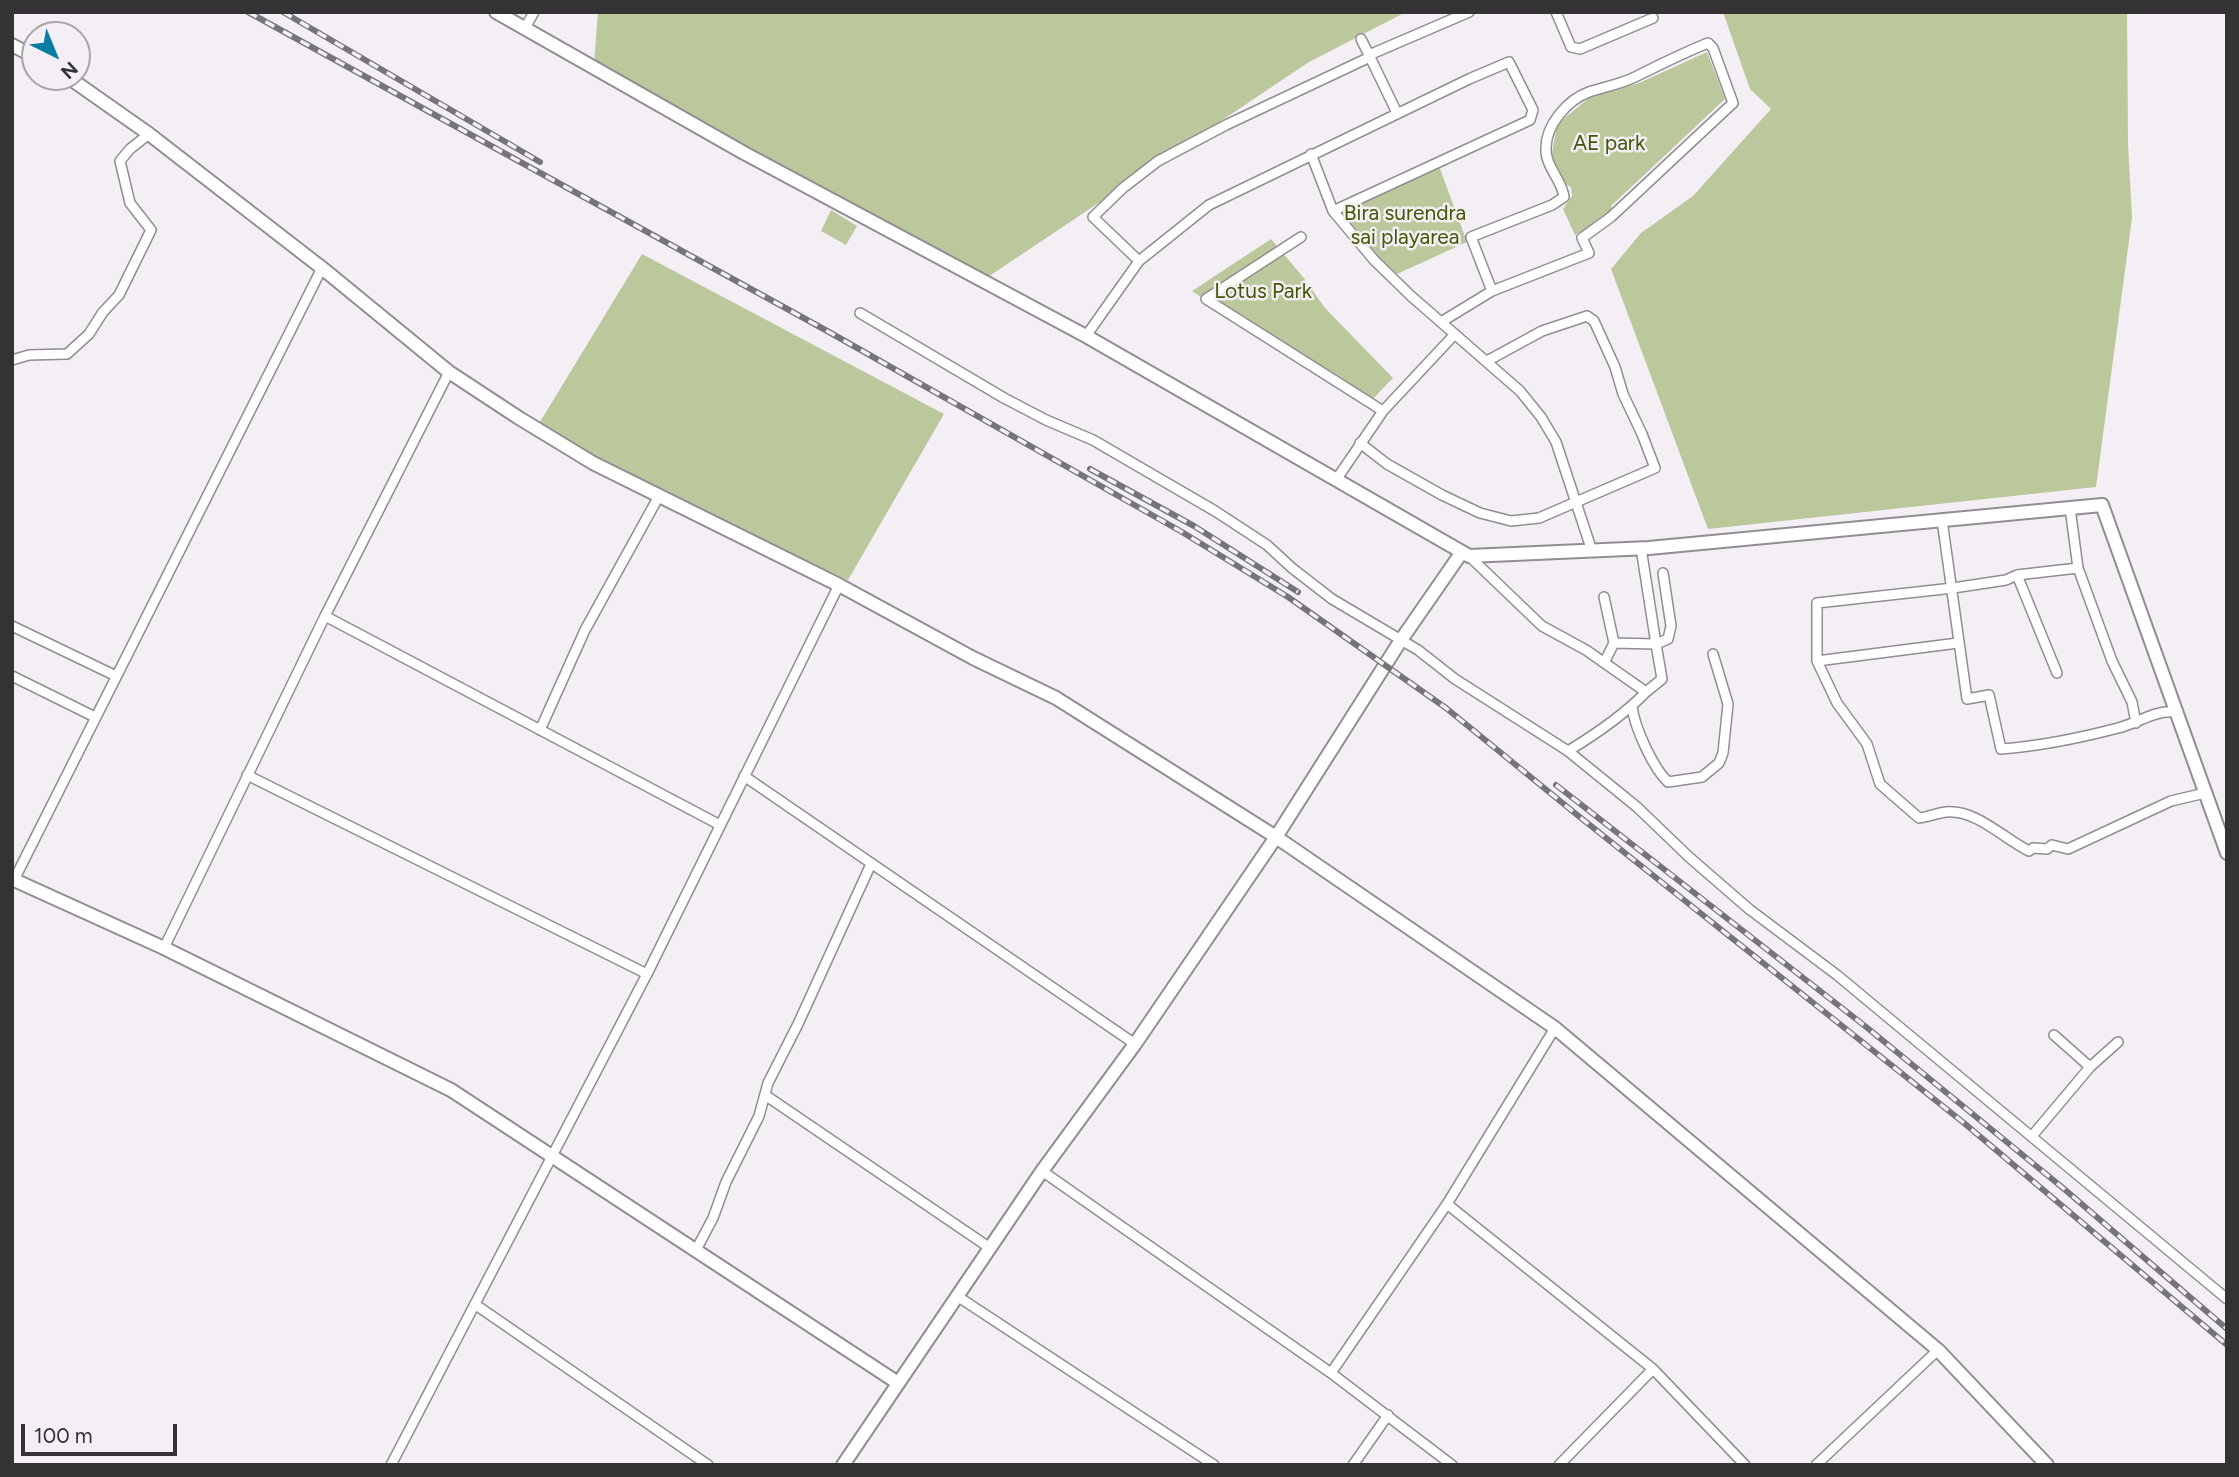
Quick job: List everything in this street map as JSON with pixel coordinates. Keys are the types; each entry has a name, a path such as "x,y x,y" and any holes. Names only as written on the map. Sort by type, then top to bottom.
{"street":[{"path":"496,12 744,153 1086,336 1465,554 1542,626 1646,692"},
{"path":"525,28 534,12"},
{"path":"1139,261 1093,217 1157,161 1369,56 1469,12"},
{"path":"1556,12 1571,47 1580,49 1653,18"},
{"path":"1361,39 1397,113"},
{"path":"1441,321 1492,291 1589,253 1582,238 1611,217 1679,150 1733,103 1713,48 1708,43 1632,78 1586,93 1553,121 1545,146 1546,161 1563,186 1564,197 1552,205 1471,237 1492,291"},
{"path":"1086,336 1139,261 1209,205 1397,113 1509,62 1533,110 1530,120 1333,211"},
{"path":"88,91 149,134 322,268 449,372 593,463 839,585 1056,698 1276,837 1555,1028 1938,1350 2047,1465"},
{"path":"12,360 29,355 67,354 89,334 103,312 120,295 151,230 130,203 120,161 149,134"},
{"path":"1311,154 1333,211 1374,260 1520,391 1541,417 1556,442 1592,551"},
{"path":"1301,237 1206,299 1382,411"},
{"path":"322,268 13,879 164,948 451,1090 898,1383"},
{"path":"860,313 1004,398 1093,440 1215,511 1267,545 1332,599 1401,640 1568,751 1637,807 1749,909 1837,975 2227,1299"},
{"path":"1360,443 1387,464 1480,513 1511,521 1539,518 1655,468 1623,394 1615,367 1594,321 1587,316 1542,331 1487,361"},
{"path":"1336,480 1382,411 1455,334"},
{"path":"164,948 325,615 449,372"},
{"path":"540,730 585,630 659,496"},
{"path":"1465,554 1641,548 2102,505 2174,712 2227,853"},
{"path":"2070,508 2078,568 2112,661 2132,702 2136,723"},
{"path":"1942,520 1967,699 1989,695 2001,749 2072,739 2136,723 2162,711 2174,712"},
{"path":"1568,751 1602,730 1662,679 1641,548"},
{"path":"843,1465 1042,1171 1135,1044 1276,837 1401,640 1465,554"},
{"path":"2078,568 2017,575 2006,580 1953,588 1817,603 1817,661 1837,702 1867,744 1880,784 1919,818 1945,812 1960,813 1990,827 2029,851 2033,848 2047,849 2052,845 2068,849 2171,801 2205,793"},
{"path":"1614,643 1656,644 1668,639 1671,626 1663,573"},
{"path":"2017,575 2057,673"},
{"path":"391,1465 647,974 839,585"},
{"path":"1604,597 1614,643 1604,663"},
{"path":"325,615 720,825"},
{"path":"12,626 116,676"},
{"path":"1817,661 1958,643"},
{"path":"1632,707 1634,720 1664,778 1668,782 1702,777 1719,763 1728,719 1728,704 1713,654"},
{"path":"12,676 95,717"},
{"path":"247,775 647,974"},
{"path":"744,776 1135,1044"},
{"path":"696,1250 759,1116 768,1083 799,1024 872,864"},
{"path":"1331,1373 1447,1204 1555,1028"},
{"path":"2054,1035 2090,1067"},
{"path":"2032,1136 2090,1067 2118,1042"},
{"path":"765,1095 990,1248"},
{"path":"1042,1171 1331,1373 1452,1465"},
{"path":"1447,1204 1653,1369 1745,1465"},
{"path":"957,1296 1214,1465"},
{"path":"476,1305 708,1465"},
{"path":"1816,1465 1938,1350"},
{"path":"1559,1465 1653,1369"},
{"path":"1353,1465 1388,1415"}],"green space":[{"path":"598,12 1406,12 1309,62 985,279 891,230 796,173 594,64"},
{"path":"1723,12 2127,12 2128,144 2132,218 2096,487 1708,529 1611,269 1641,233 1693,196 1771,109 1750,89"},
{"name":"AE park","path":"1707,52 1725,99 1611,206 1616,212 1575,235 1563,209 1572,196 1571,187 1560,181 1552,154 1557,124 1589,98 1639,83"},
{"name":"Bira surendra sai playarea","path":"1439,166 1467,242 1397,274 1377,256 1340,212"},
{"path":"831,210 857,226 846,245 821,231"},
{"name":"Lotus Park","path":"1271,239 1325,308 1393,378 1366,406 1192,291"},
{"path":"642,254 944,414 848,580 602,465 537,427"}],"railway":[{"path":"248,12 829,332 1182,532 1288,597 1446,708 1964,1123 2227,1345"},
{"path":"283,12 540,162"},
{"path":"1090,469 1194,526 1298,592"},
{"path":"1556,785 1865,1026 2063,1188 2227,1329"}]}
